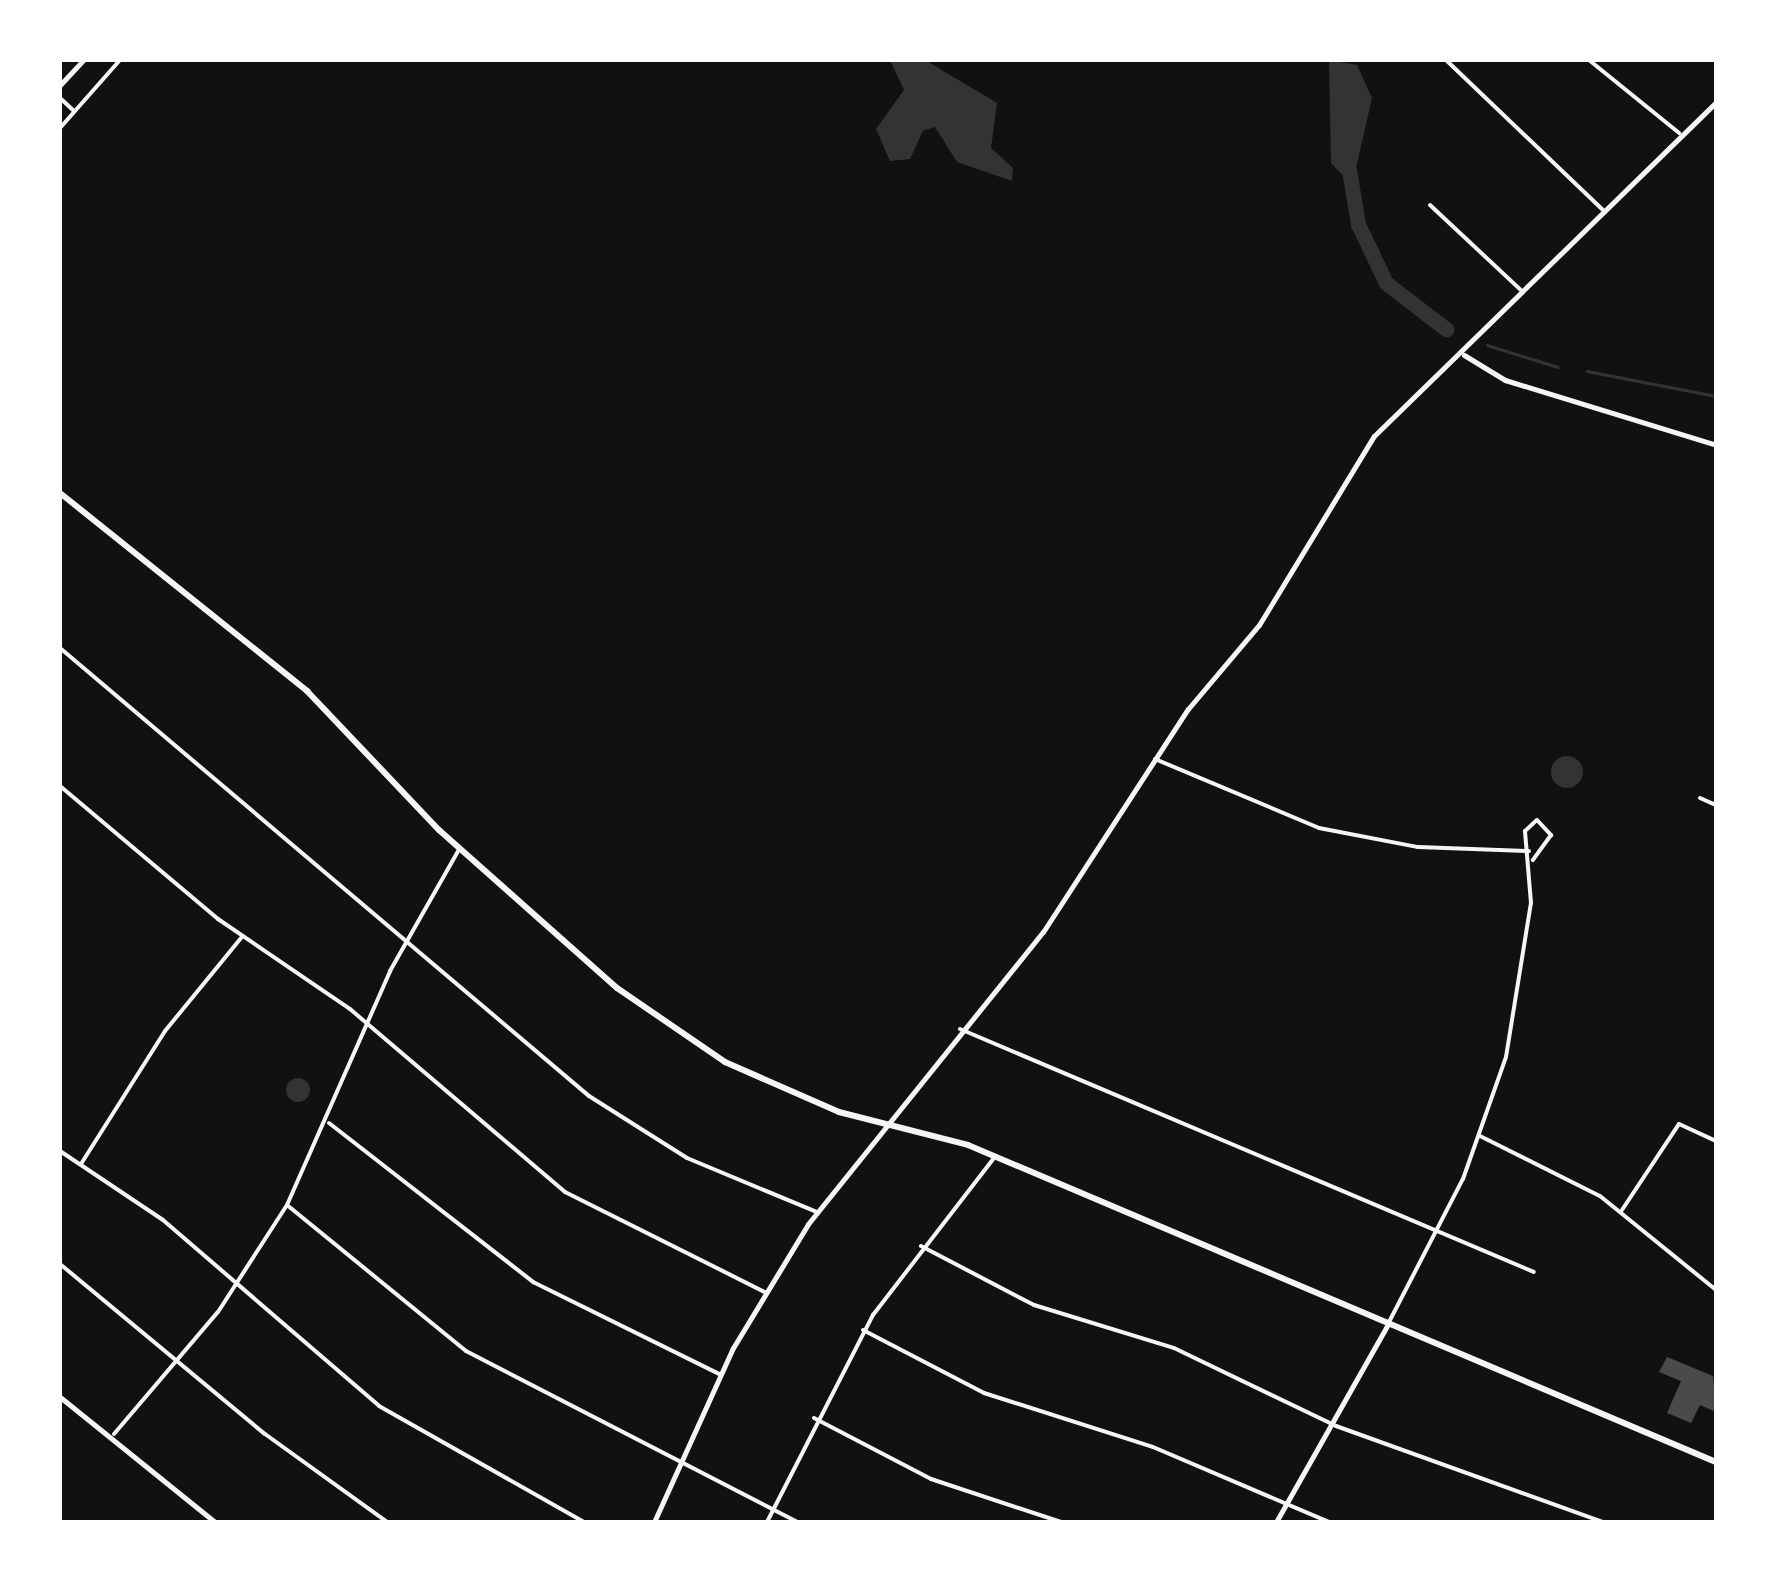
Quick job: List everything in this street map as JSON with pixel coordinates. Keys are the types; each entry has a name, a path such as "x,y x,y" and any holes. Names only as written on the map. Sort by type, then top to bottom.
{"main road":[{"path":"60,493 308,691 460,848 685,1039 800,1098 994,1157 1716,1462"}],"street":[{"path":"60,84 83,60"},
{"path":"60,128 120,60"},
{"path":"1446,60 1605,212"},
{"path":"1589,60 1679,133"},
{"path":"62,99 73,110"},
{"path":"654,1522 719,1374 764,1292 817,1212 960,1030 1043,932 1155,759 1260,625 1374,436 1464,355 1679,133 1716,102"},
{"path":"1430,204 1522,291"},
{"path":"1464,355 1505,380 1716,444"},
{"path":"60,648 408,936 620,1118 725,1176 817,1212"},
{"path":"1155,759 1319,828 1418,848 1530,851"},
{"path":"60,786 242,937 369,1024 565,1192 764,1292"},
{"path":"1700,798 1716,805"},
{"path":"1276,1522 1438,1232 1480,1136 1516,1018 1533,860 1526,826 1547,823 1550,840 1533,860"},
{"path":"114,1434 180,1360 236,1285 287,1204 329,1123 408,936 460,848"},
{"path":"82,1164 165,1031 242,937"},
{"path":"960,1030 1534,1272"},
{"path":"329,1123 533,1282 719,1374"},
{"path":"1621,1211 1681,1124 1716,1141"},
{"path":"1480,1136 1621,1211 1716,1290"},
{"path":"60,1151 236,1285 392,1414 584,1522"},
{"path":"767,1522 814,1418 863,1330 922,1246 994,1157"},
{"path":"287,1204 466,1351 798,1522"},
{"path":"922,1246 996,1290 1221,1366 1329,1422 1603,1522"},
{"path":"60,1264 387,1522"},
{"path":"863,1330 984,1393 1153,1446 1283,1508 1328,1522"},
{"path":"60,1397 114,1434 215,1522"},
{"path":"814,1418 931,1479 1061,1522"}],"shaded area":[{"path":"890,60 925,60 997,103 991,148 1013,168 1012,181 957,162 935,127 923,131 910,159 890,161 876,129 904,90"},
{"path":"1329,60 1357,65 1372,98 1357,164 1345,178 1331,163"},
{"path":"1567,756 1578,761 1583,772 1578,783 1567,788 1556,783 1551,772 1556,761"},
{"path":"298,1078 307,1081 307,1099 298,1102 289,1099 286,1090 289,1081"}],"building":[{"path":"1667,1357 1713,1376 1716,1412 1700,1405 1691,1423 1667,1413 1681,1381 1659,1372"}],"waterway":[{"path":"1347,157 1358,224 1386,283 1446,329"},
{"path":"1487,345 1558,367"},
{"path":"1587,371 1716,396"}]}
